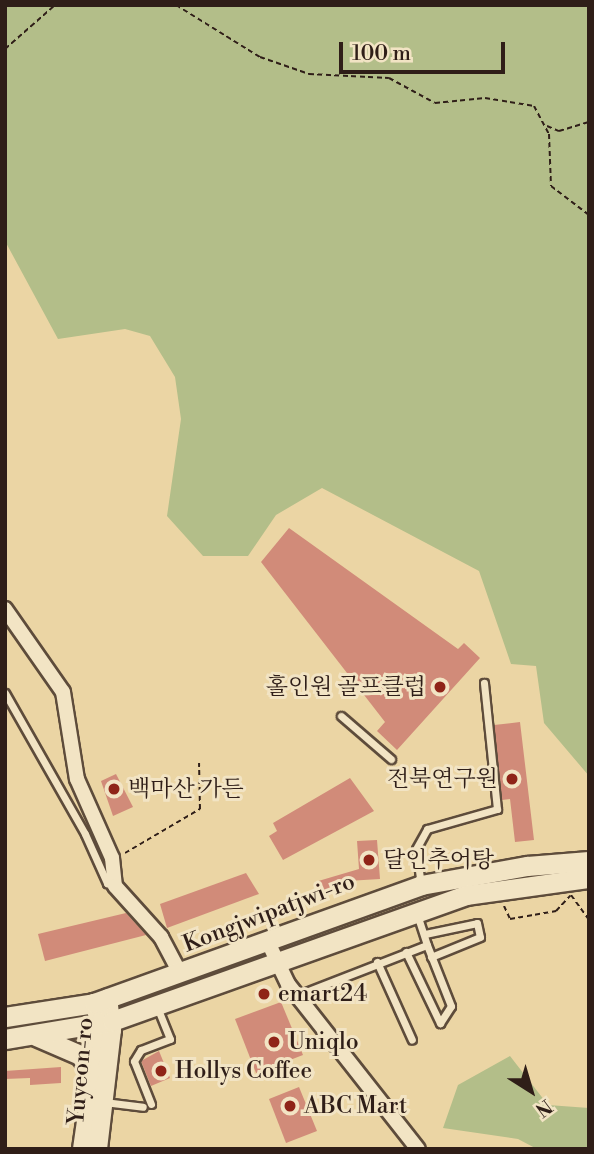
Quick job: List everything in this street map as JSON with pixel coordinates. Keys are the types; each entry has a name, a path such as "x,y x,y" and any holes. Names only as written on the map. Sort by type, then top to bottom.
{"main road":[{"name":"Kongjwipatjwi-ro","path":"105,1011 180,973 421,885 589,861"},
{"name":"Kongjwipatjwi-ro","path":"105,1011 158,1006 274,960 416,910 496,889 577,885"},
{"path":"5,1039 35,1036 191,979 202,965"},
{"path":"5,1017 105,1011"},
{"path":"35,1036 80,1055 91,1070"}],"street":[{"path":"5,609 63,692 77,779 113,860 115,886 161,937 180,973"},
{"path":"267,940 274,960 298,995 418,1149"},
{"name":"Yuyeon-ro","path":"82,1149 91,1070 105,1011"},
{"name":"Yuyeon-ro","path":"98,1149 104,1102 105,1011"}],"lane":[{"path":"421,885 416,849 427,829 497,809 484,683"},
{"path":"5,693 85,834 107,883 115,886"},
{"path":"341,716 391,760"},
{"path":"406,952 440,1023 452,1006 431,957 416,910"},
{"path":"425,934 477,923 480,937 431,957"},
{"path":"298,995 377,962 427,946"},
{"path":"377,962 412,1040"},
{"path":"104,1102 147,1106 134,1061 141,1050 170,1039 158,1006"}],"path":[{"path":"5,49 55,5"},
{"path":"176,5 260,57 309,74 389,78 435,103 521,101 534,106 546,126 551,186 589,215"},
{"path":"546,126 559,131 589,122"},
{"path":"113,860 200,809 199,763"},
{"path":"496,889 510,919 556,911 577,885"},
{"path":"577,885 589,920"}],"green space":[{"path":"5,5 589,5 589,776 544,723 536,666 511,664 479,571 322,488 276,515 248,556 203,556 167,516 181,419 175,377 150,336 125,329 58,339 5,241"},
{"path":"510,1056 548,1105 589,1108 589,1149 537,1149 518,1139 443,1128 458,1085"}],"building":[{"path":"289,528 458,649 464,643 480,658 397,750 377,731 385,722 261,562"},
{"name":"전북연구원","path":"520,722 534,840 515,842 510,799 502,800 494,725"},
{"name":"백마산 가든","path":"116,774 133,807 113,816 101,781"},
{"path":"350,778 374,811 283,860 269,836 277,831 273,823"},
{"path":"377,840 380,879 347,881 349,889 319,898 315,882 359,869 357,841"},
{"path":"246,873 259,894 167,928 160,904"},
{"path":"126,913 146,935 45,961 38,934"},
{"path":"281,1002 303,1055 256,1073 235,1019"},
{"path":"159,1051 170,1078 151,1086 141,1061"},
{"path":"61,1067 61,1083 30,1085 30,1078 5,1079 5,1071"},
{"path":"299,1087 317,1131 286,1143 269,1099"}],"place":[{"name":"홀인원 골프클럽","path":"440,687"},
{"name":"전북연구원","path":"512,779"},
{"name":"백마산 가든","path":"114,789"},
{"name":"달인추어탕","path":"369,860"},
{"name":"emart24","path":"264,994"},
{"name":"Uniqlo","path":"274,1042"},
{"name":"Hollys Coffee","path":"161,1071"},
{"name":"ABC Mart","path":"290,1106"}]}
